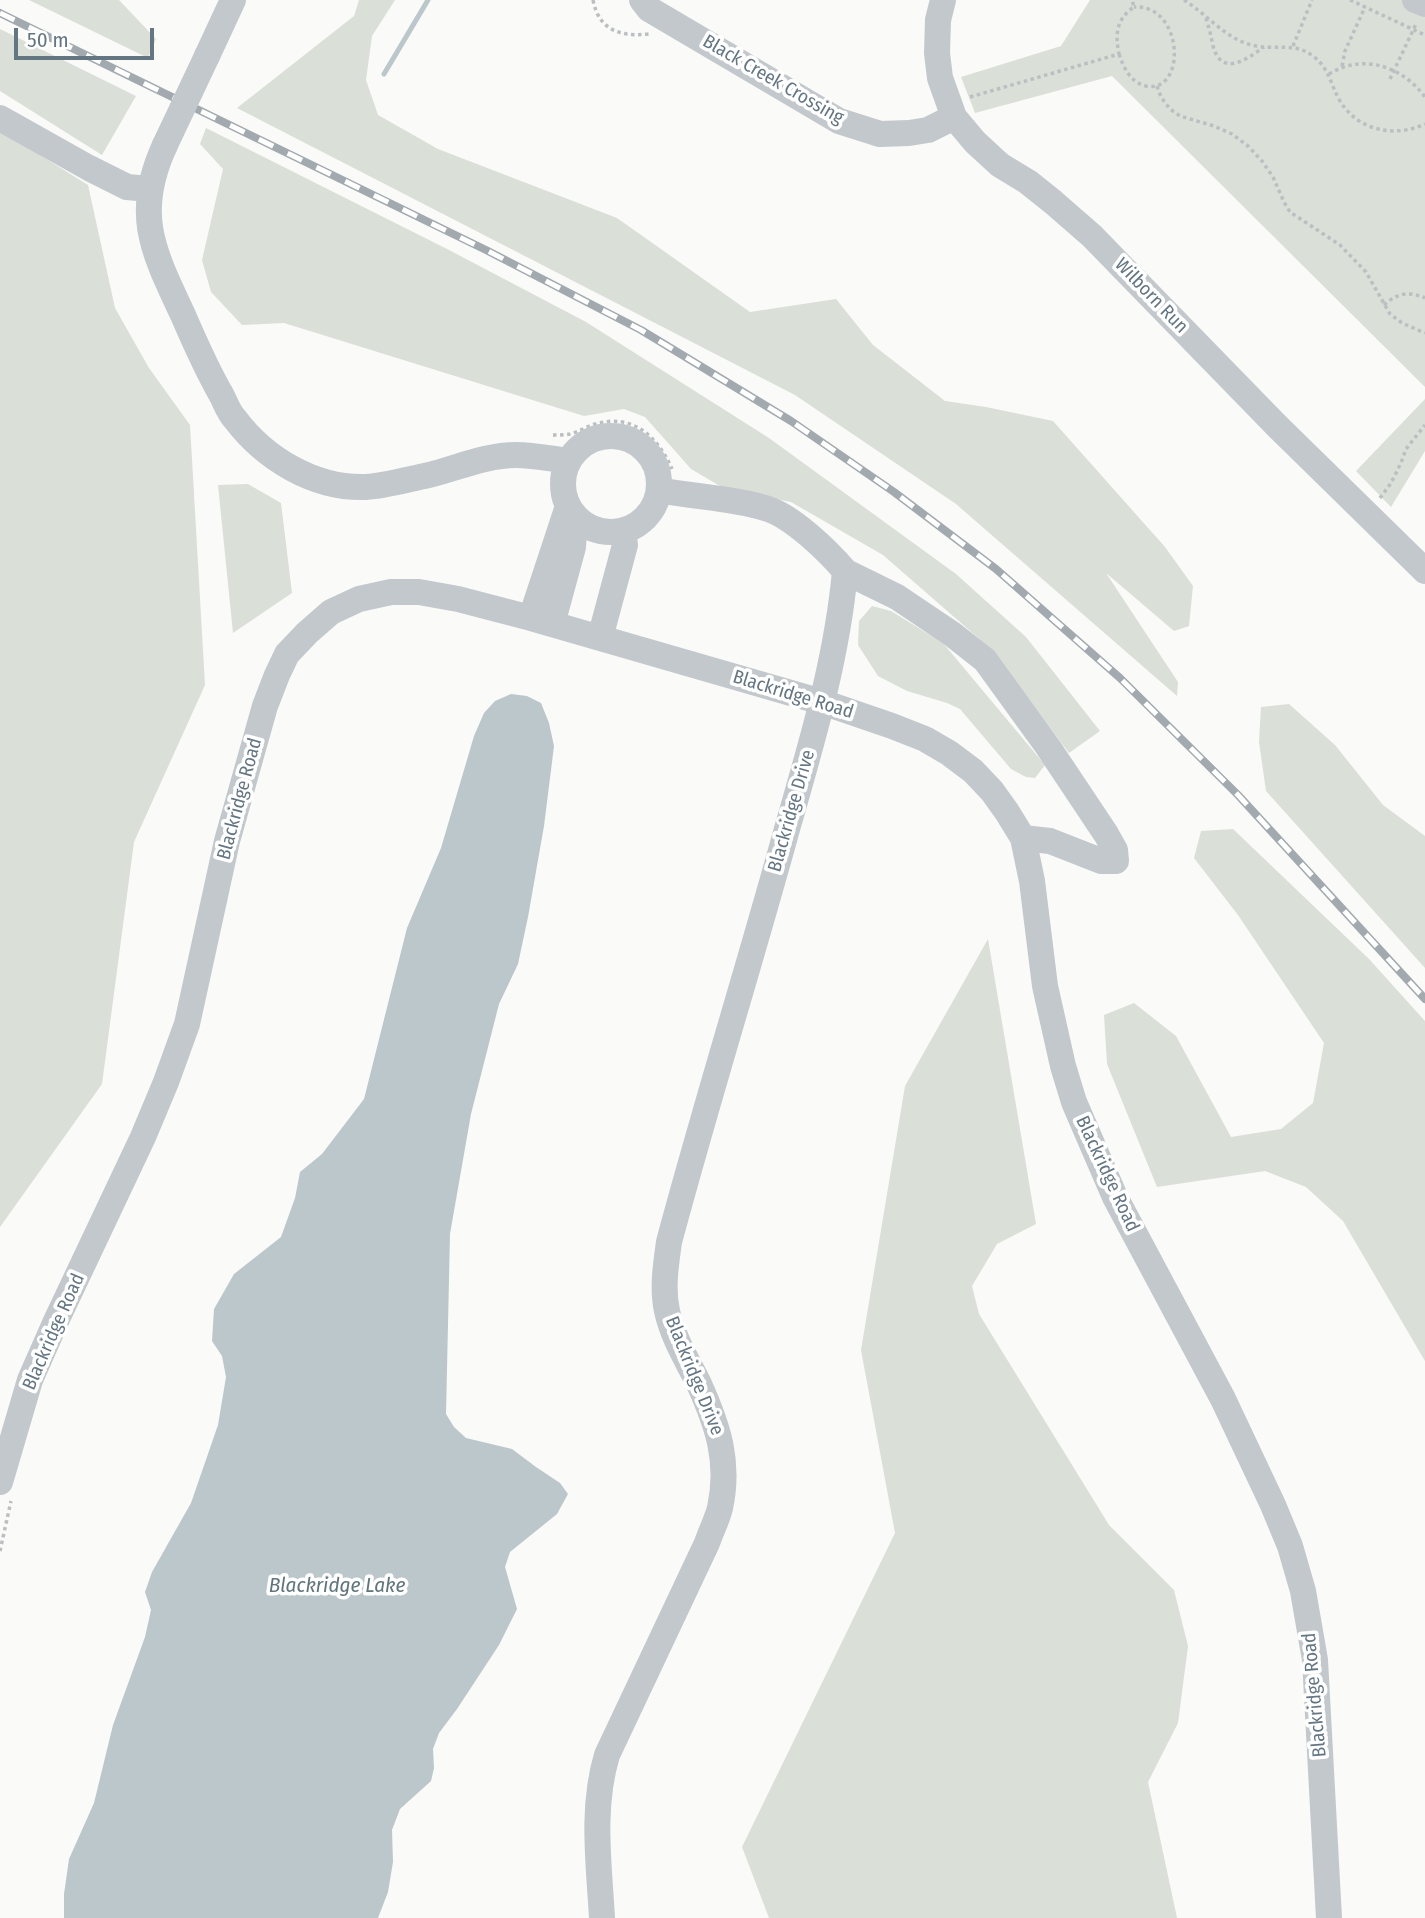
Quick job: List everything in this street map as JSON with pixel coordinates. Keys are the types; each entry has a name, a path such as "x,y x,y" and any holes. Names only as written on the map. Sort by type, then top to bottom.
{"street":[{"path":"233,0 154,167 147,216 153,246 167,282 210,376 233,418 256,444 283,463 306,476 337,485 368,487 428,475 492,457 516,455 569,461"},
{"name":"Black Creek Crossing","path":"642,0 649,9 839,121 880,134 928,130 959,108"},
{"name":"Wilborn Run","path":"943,0 938,20 937,53 940,78 959,108 975,142 1000,165 1028,182 1092,236 1277,426 1425,570"},
{"path":"1415,0 1425,4"},
{"path":"0,118 127,187 149,189"},
{"path":"666,491 640,522 623,531 610,532 585,525 572,512 564,495 563,484 569,461 585,444 596,439 620,437 641,447 649,456 666,491 768,508 795,524 833,557 844,571 897,597 952,634 985,660 1048,747 1106,834 1115,850 1116,861 1101,861 1050,841 1023,838"},
{"path":"541,621 573,547 572,512"},
{"path":"600,638 625,545 623,531"},
{"name":"Blackridge Drive","path":"602,1918 597,1819 601,1774 607,1755 707,1543 719,1510 724,1481 725,1462 719,1434 676,1340 666,1309 664,1280 669,1242 822,702 842,606 844,571"},
{"name":"Blackridge Road","path":"0,1482 30,1380 143,1137 187,1024 227,841 265,706 288,654 307,633 331,612 359,599 391,592 419,592 458,598 822,702 892,726 949,752 973,771 992,792 1023,838 1032,881 1045,986 1074,1102 1115,1197 1223,1399 1268,1493 1290,1546 1303,1591 1315,1660 1329,1918"}],"path":[{"path":"1132,0 1134,7"},
{"path":"1184,0 1233,37 1256,46 1292,47 1312,55 1329,74 1341,103 1362,123 1375,129 1397,132 1425,124"},
{"path":"1292,47 1312,0"},
{"path":"1350,0 1425,35"},
{"path":"1390,79 1425,4"},
{"path":"1134,7 1149,8 1168,26 1175,57 1173,67 1164,81 1157,86 1136,82 1124,68 1119,54 1116,32 1121,18 1134,7"},
{"path":"1342,66 1345,51 1365,7"},
{"path":"1205,16 1213,48 1225,63 1242,62 1265,47"},
{"path":"959,108 1119,54"},
{"path":"1329,74 1342,66 1375,64 1408,77 1425,97"},
{"path":"1157,86 1170,109 1180,116 1214,126 1232,134 1248,146 1262,160 1273,177 1290,212 1324,233 1347,252 1366,272 1390,314 1402,323 1425,333"},
{"path":"1384,305 1400,295 1418,295 1425,298"},
{"path":"546,435 570,434 608,421 623,422 639,428 660,445 667,457 673,472 666,491"},
{"path":"1379,499 1391,483 1406,449 1425,425"}],"shaded area":[{"path":"29,0 119,0 156,39 148,58"},
{"path":"359,0 395,0 372,36 366,80 378,115 438,149 617,218 750,312 836,299 873,345 945,401 1053,421 1165,547 1193,586 1189,626 1174,631 1106,573 1178,682 1177,696 956,504 795,395 237,108 354,16"},
{"path":"1090,0 1425,0 1425,387 1112,76 975,113 961,77 1061,46"},
{"path":"0,29 136,96 102,155 0,91"},
{"path":"206,128 586,322 769,438 956,574 1026,637 1100,731 1069,753 992,650 883,555 791,502 725,489 691,469 645,417 624,409 584,416 284,323 242,325 211,292 202,260 223,169 200,144"},
{"path":"0,130 88,185 115,308 149,368 190,425 205,685 134,842 102,1084 0,1227"},
{"path":"1425,399 1425,451 1391,507 1356,471"},
{"path":"248,484 281,503 292,593 233,633 218,485"},
{"path":"872,606 891,611 943,643 1045,765 1035,778 1026,777 1011,769 960,709 907,691 878,676 858,645 859,621"},
{"path":"1289,704 1335,745 1383,805 1425,836 1425,968 1266,791 1259,742 1261,707"},
{"path":"1233,829 1369,959 1425,1021 1425,1361 1343,1221 1306,1187 1265,1171 1157,1187 1107,1064 1104,1015 1134,1003 1176,1036 1231,1137 1281,1129 1313,1103 1324,1043 1238,915 1194,858 1201,831"},
{"path":"988,939 1036,1224 997,1244 972,1286 979,1314 1109,1525 1174,1590 1188,1646 1178,1723 1148,1782 1177,1918 769,1918 742,1847 895,1533 861,1350 905,1086"}],"water":[{"name":"Blackridge Lake","path":"511,694 527,696 541,703 554,746 544,826 518,964 499,1004 471,1114 450,1234 446,1414 454,1427 466,1438 512,1449 560,1483 568,1494 557,1514 510,1552 505,1567 517,1609 499,1645 439,1733 433,1749 434,1768 431,1781 400,1809 392,1830 393,1862 388,1892 378,1918 64,1918 69,1859 94,1803 113,1725 145,1637 151,1610 145,1592 152,1572 191,1503 218,1425 226,1377 222,1356 212,1341 214,1309 234,1274 281,1237 295,1198 300,1172 322,1154 364,1099 407,928 441,848 474,736 484,713 495,701"}],"waterway":[{"path":"384,74 428,0"}],"railway":[{"path":"0,13 486,250 641,330 791,421 894,492 996,569 1120,678 1238,795 1425,999"}]}
